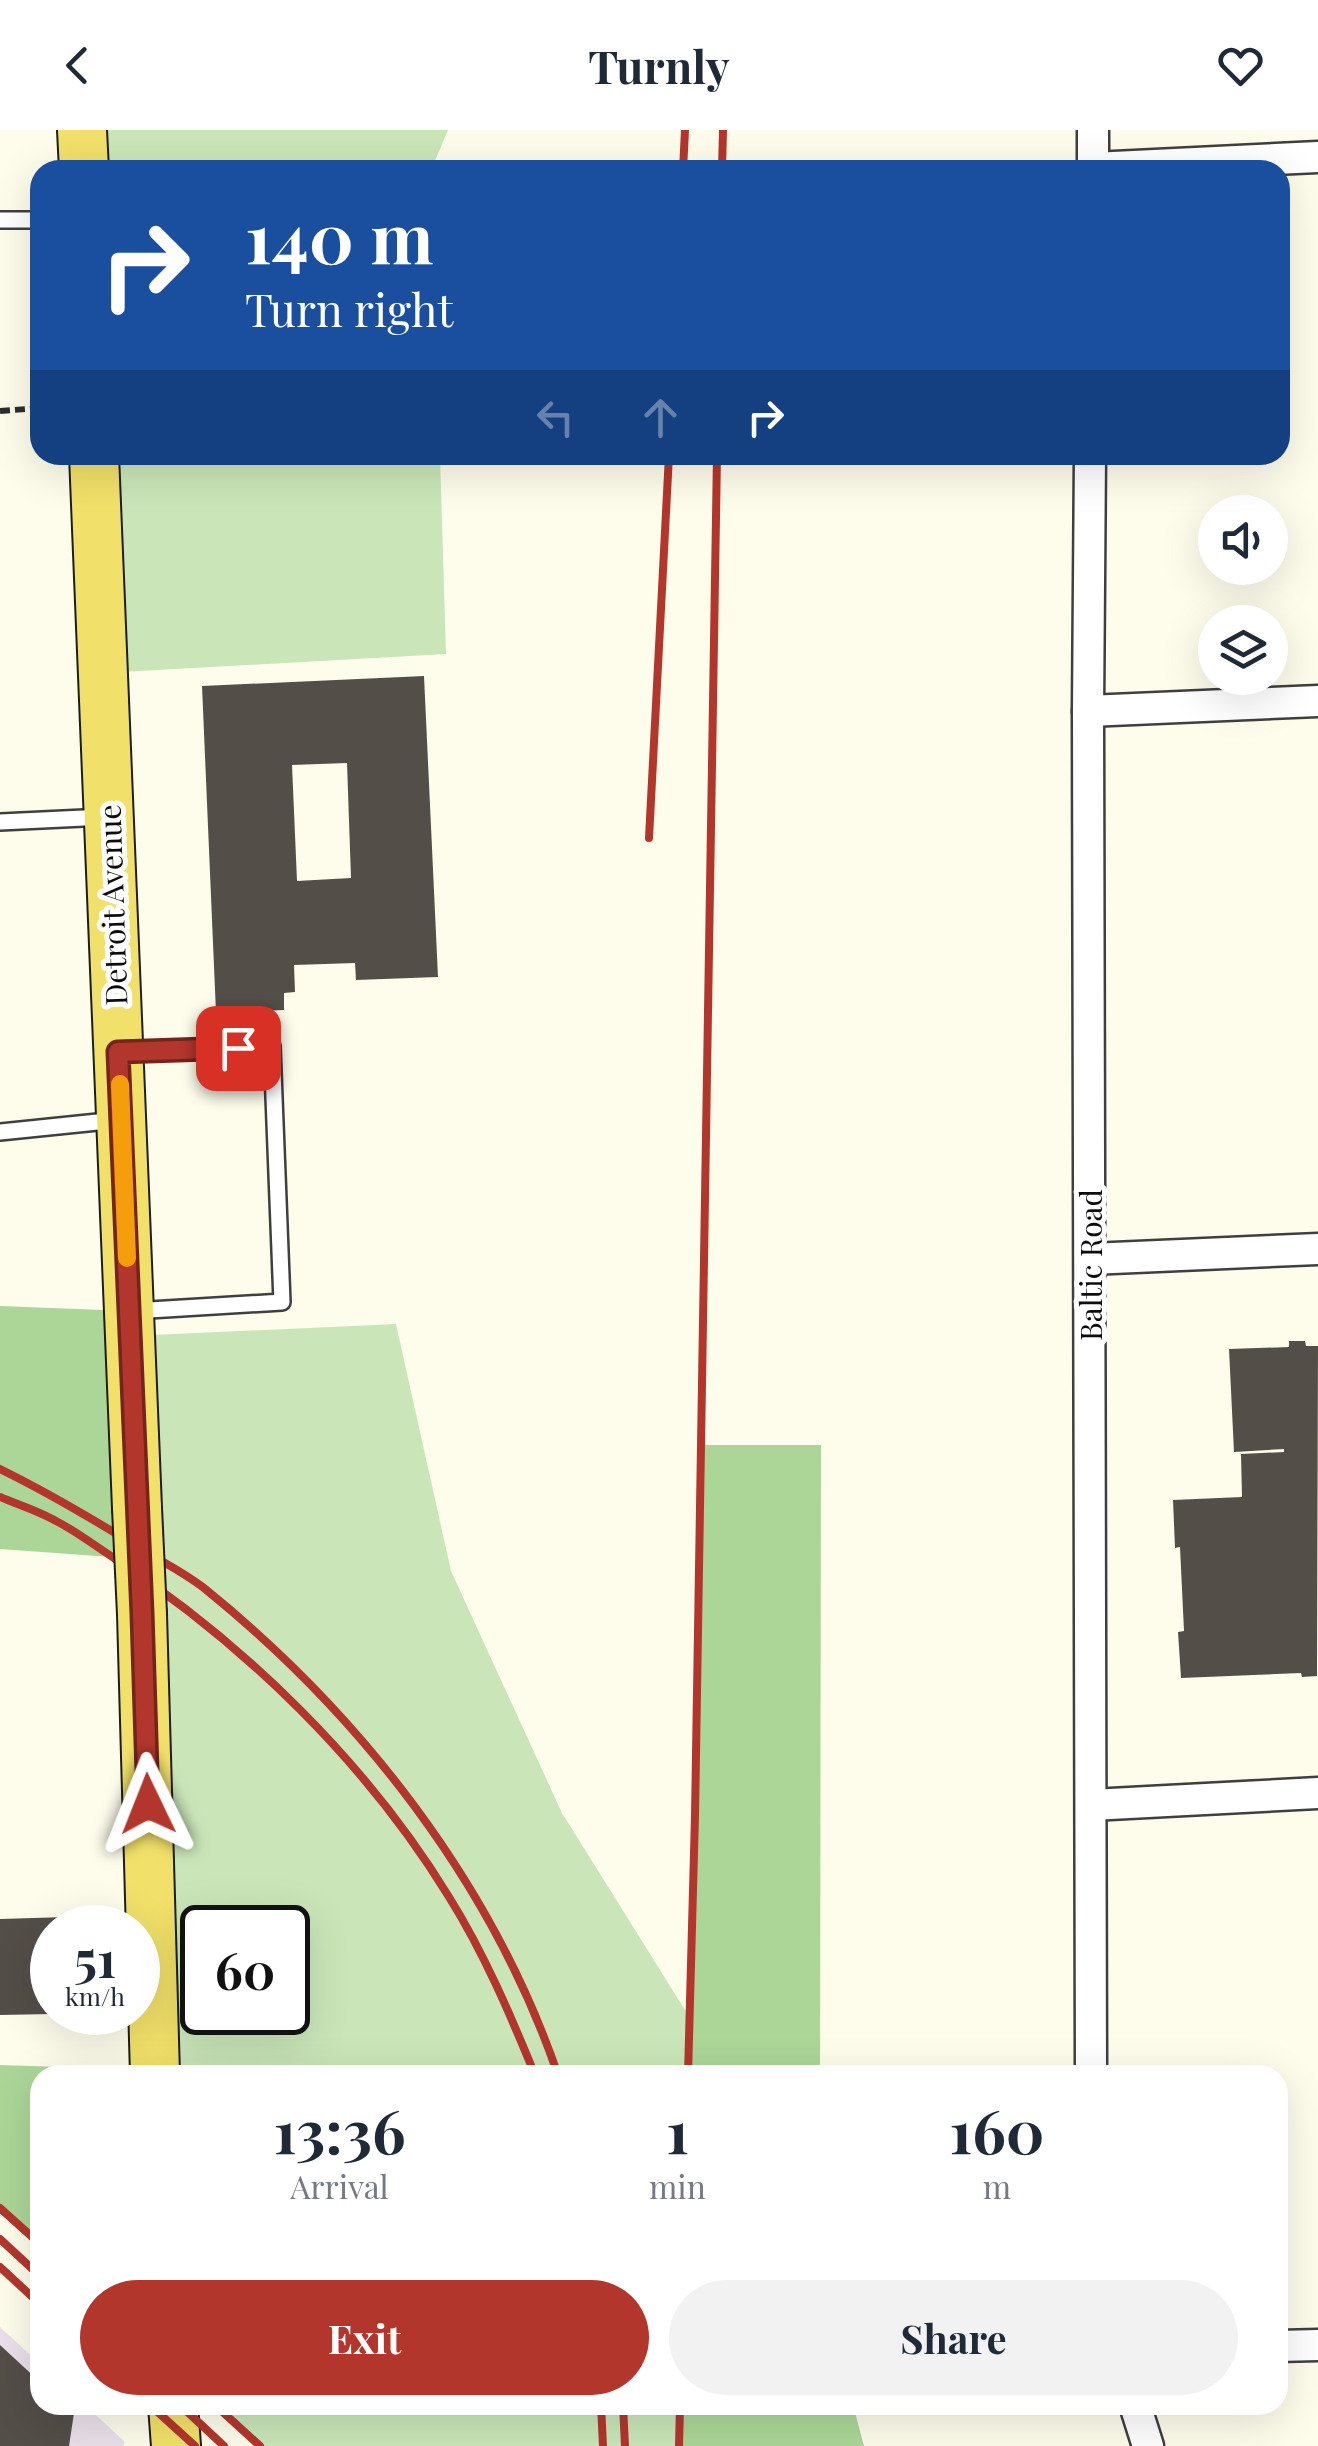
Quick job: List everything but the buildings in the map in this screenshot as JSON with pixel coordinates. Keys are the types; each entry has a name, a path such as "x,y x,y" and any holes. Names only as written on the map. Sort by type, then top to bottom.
{"main road":[{"path":"82,130 84,160"},
{"name":"Detroit Avenue","path":"94,465 142,1614 155,2065"},
{"path":"174,2415 176,2446"}],"street":[{"path":"1093,130 1093,160"},
{"path":"1262,160 1318,157"},
{"name":"Baltic Road","path":"1090,465 1091,2065"},
{"path":"1088,711 1318,701"},
{"path":"1090,1259 1318,1248"},
{"path":"1091,1805 1318,1794"},
{"path":"1288,2346 1318,2344"},
{"path":"1138,2415 1148,2446"}],"lane":[{"path":"0,220 30,220"},
{"path":"0,822 109,816"},
{"path":"118,1052 272,1046 282,1302 129,1311"},
{"path":"0,1132 121,1120"}],"path":[{"path":"0,410 30,408"}],"shaded area":[{"path":"0,2327 30,2355 30,2415 96,2415 124,2441 124,2446 0,2446"}],"green space":[{"path":"82,130 448,130 435,160 84,160"},
{"path":"94,465 440,465 446,654 103,673"},
{"path":"0,1306 129,1311 139,1559 0,1549"},
{"path":"396,1324 451,1571 562,1813 690,2018 688,2065 155,2065 154,2035 160,2035 160,1905 149,1905 130,1336"},
{"path":"701,1445 821,1445 820,2065 686,2065"},
{"path":"0,2065 30,2066 30,2233 0,2205"},
{"path":"227,2415 680,2415 679,2446 260,2446"},
{"path":"679,2415 856,2415 864,2446 678,2446"}],"railway":[{"path":"684,160 685,130"},
{"path":"722,160 723,130"},
{"path":"649,838 668,465"},
{"path":"688,2065 717,465"},
{"path":"0,1469 197,1583 316,1691 368,1747 458,1870 497,1936 554,2065"},
{"path":"0,1497 63,1525 163,1592 256,1668 342,1754 416,1847 462,1918 531,2065"},
{"path":"0,2208 30,2235"},
{"path":"0,2239 30,2267"},
{"path":"0,2267 30,2295"},
{"path":"161,2415 195,2446"},
{"path":"191,2415 224,2446"},
{"path":"226,2415 260,2446"},
{"path":"601,2415 603,2446"},
{"path":"623,2415 625,2446"},
{"path":"679,2446 680,2415"}],"slow traffic":[{"path":"120,1084 127,1258"}],"route":[{"path":"148,1804 118,1052 238,1048"}]}
